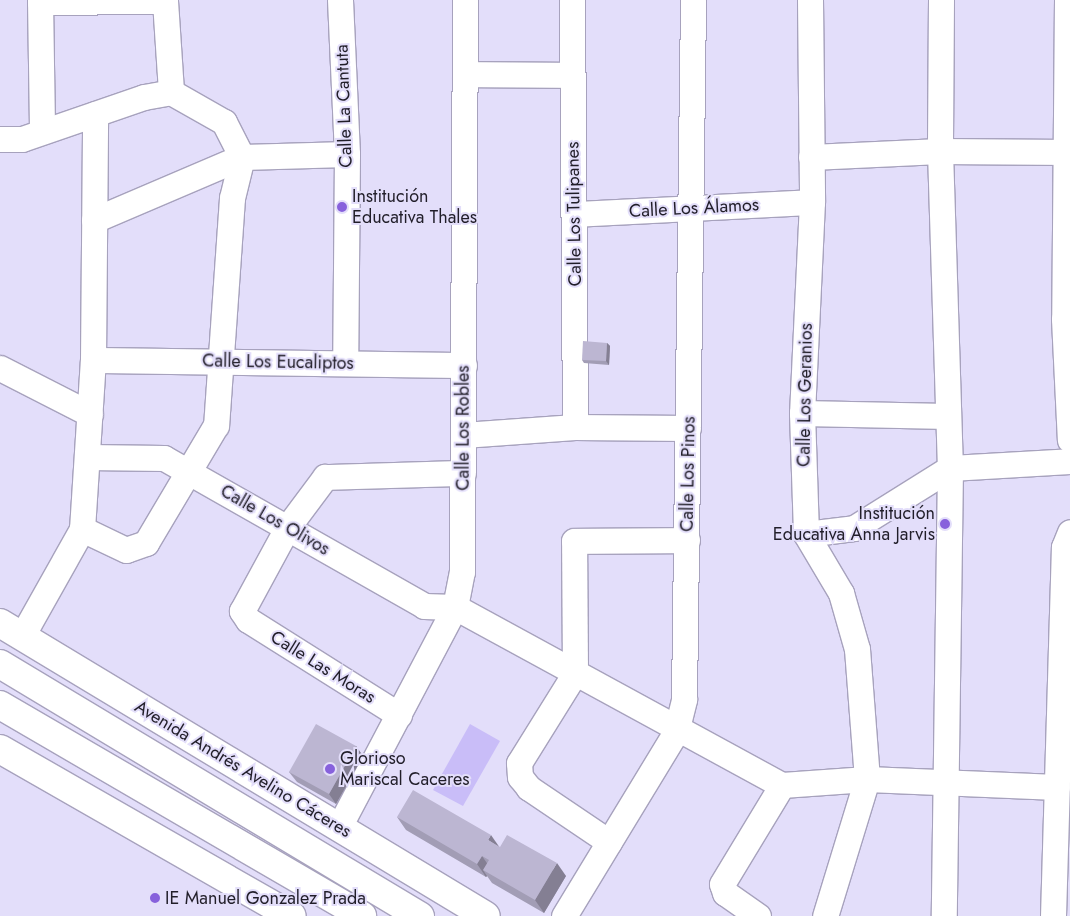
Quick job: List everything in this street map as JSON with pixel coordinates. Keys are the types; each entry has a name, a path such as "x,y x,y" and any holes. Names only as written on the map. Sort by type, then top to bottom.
{"main road":[{"name":"Avenida Andrés Avelino Cáceres","path":"11,630 486,916"},
{"name":"Avenida Andrés Avelino Cáceres","path":"0,664 420,916"},
{"path":"0,705 362,916"},
{"path":"0,750 292,916"}],"street":[{"name":"Calle La Cantuta","path":"340,0 347,154 345,363"},
{"name":"Calle Los Robles","path":"339,827 455,607 462,572 465,0"},
{"name":"Calle Los Tulipanes","path":"572,0 571,75 575,214 575,427"},
{"name":"Calle Los Pinos","path":"564,916 676,732 684,699 693,0"},
{"name":"Calle Los Geranios","path":"810,0 812,202 802,413 806,534 841,593 857,649 867,779"},
{"path":"941,0 940,151 950,468 948,785 944,916"},
{"path":"1066,0 1068,152 1067,319 1070,437"},
{"path":"42,131 40,1 175,1 171,92"},
{"path":"464,74 571,75"},
{"path":"0,140 22,139 94,114 171,92 224,122 242,157 232,198 216,425 187,469 146,542 126,550 82,529"},
{"path":"11,630 82,529 93,360 94,114"},
{"path":"812,157 940,151 1068,152"},
{"path":"94,220 242,157 347,154"},
{"name":"Calle Los Álamos","path":"575,214 812,202"},
{"name":"Calle Los Eucaliptos","path":"93,360 464,365"},
{"path":"0,368 90,414"},
{"path":"802,413 948,416"},
{"path":"463,435 575,427 688,428"},
{"name":"Calle Los Olivos","path":"87,457 164,458 187,469 424,606 455,607"},
{"path":"806,534 854,528 950,468 1070,461"},
{"path":"287,528 325,477 463,472"},
{"name":"Calle Las Moras","path":"287,528 246,600 242,611 248,620 399,714"},
{"path":"1059,915 1056,786 1066,732 1064,547 1070,532"},
{"path":"609,842 528,788 520,777 519,762 575,673 574,541 686,540"},
{"path":"455,607 575,673 676,732 782,785 867,779 948,785 1056,786"},
{"path":"825,916 867,779"},
{"path":"758,916 725,893 722,884 782,785"}],"shaded area":[{"path":"470,724 500,741 463,806 433,790"}],"building":[{"path":"583,341 607,343 606,361 582,360"},
{"name":"Glorioso Mariscal Caceres","path":"316,724 356,746 329,794 289,772"},
{"path":"413,790 491,835 488,840 500,847 507,835 557,863 535,900 483,870 489,860 482,856 477,864 397,817"}],"place":[{"name":"Institución Educativa Thales","path":"342,207"},
{"name":"Institución Educativa Anna Jarvis","path":"945,524"},
{"name":"Glorioso Mariscal Caceres","path":"330,769"},
{"name":"IE Manuel Gonzalez Prada","path":"155,898"}]}
